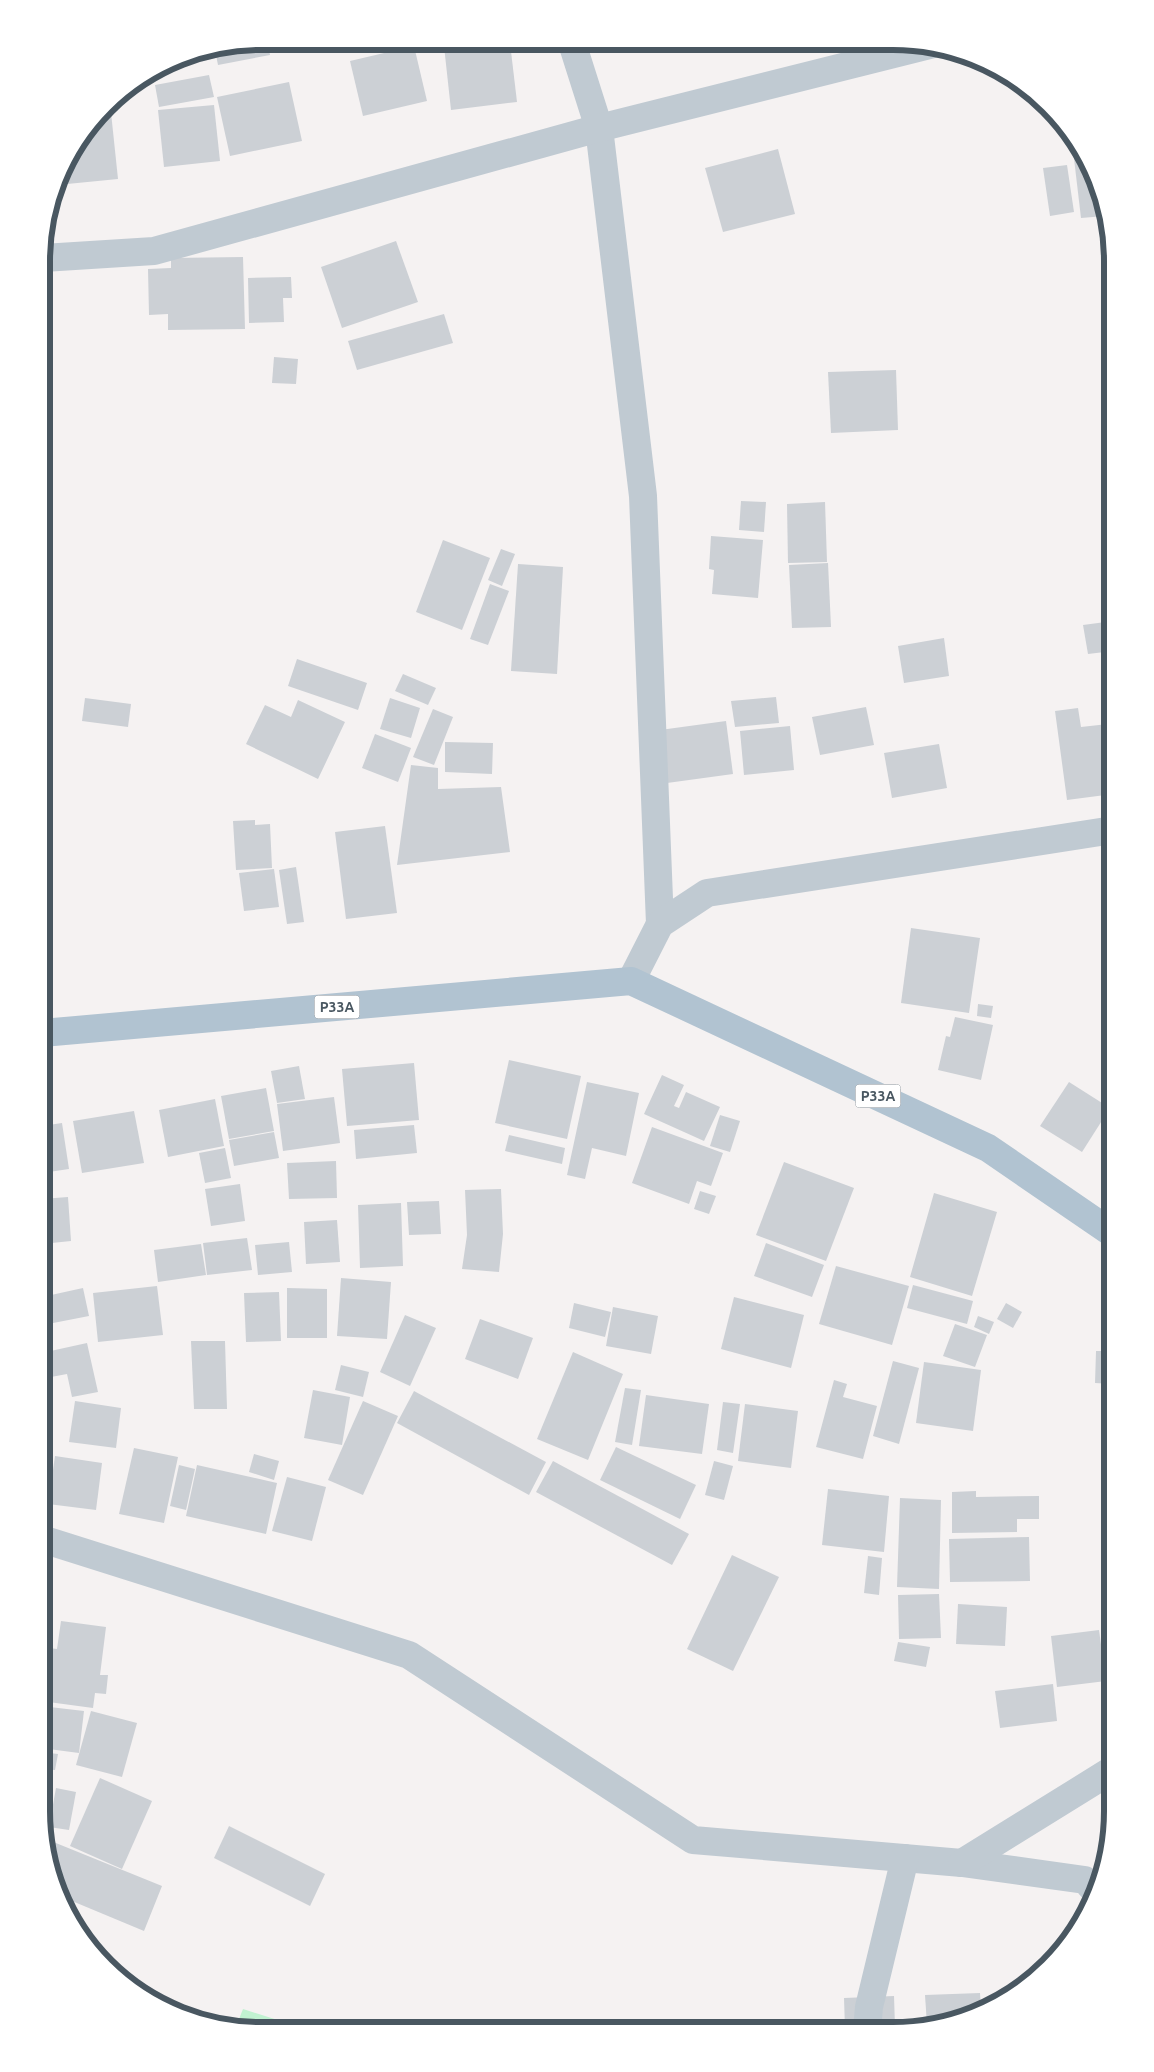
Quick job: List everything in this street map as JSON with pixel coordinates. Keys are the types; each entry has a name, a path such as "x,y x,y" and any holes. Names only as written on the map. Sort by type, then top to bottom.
{"main road":[{"name":"P33A","path":"50,1032 631,981 988,1148 1104,1228"}],"street":[{"path":"574,50 599,128 643,496 660,924 631,981"},
{"path":"50,258 154,251 599,128 909,50"},
{"path":"660,924 707,893 1104,831"},
{"path":"50,1542 409,1655 693,1840 962,1862 1085,1880 1090,1886"},
{"path":"962,1862 1104,1775"},
{"path":"868,2022 869,2008 905,1858"}],"green space":[{"path":"243,2009 284,2022 247,2022 238,2021"}],"building":[{"path":"247,50 269,50 270,55 218,65 216,55"},
{"path":"397,50 415,50 427,101 363,116 350,61"},
{"path":"444,50 511,50 517,102 451,110"},
{"path":"209,75 214,97 159,107 155,85"},
{"path":"289,82 302,141 230,156 217,97"},
{"path":"214,105 220,161 164,167 158,110"},
{"path":"111,113 118,179 64,184 78,155 94,132"},
{"path":"778,149 795,214 723,232 705,168"},
{"path":"1073,151 1088,180 1099,216 1081,218"},
{"path":"1067,165 1074,212 1050,216 1043,168"},
{"path":"396,241 418,302 342,328 321,267"},
{"path":"243,257 245,329 168,330 168,314 149,315 148,269 171,268 171,258"},
{"path":"291,277 292,298 283,298 284,322 249,323 248,278"},
{"path":"444,314 453,343 357,370 348,341"},
{"path":"274,357 298,359 296,384 272,383"},
{"path":"896,370 898,430 831,433 828,372"},
{"path":"741,501 766,502 764,532 739,530"},
{"path":"825,502 827,562 788,563 787,504"},
{"path":"711,536 763,540 758,598 712,594 714,570 709,569"},
{"path":"443,540 490,558 462,630 416,612"},
{"path":"501,549 515,554 502,586 488,580"},
{"path":"828,563 831,627 792,628 789,565"},
{"path":"518,564 563,567 557,674 511,671"},
{"path":"490,584 509,591 488,645 470,639"},
{"path":"1104,622 1104,652 1088,654 1083,625"},
{"path":"944,638 949,676 904,683 898,646"},
{"path":"297,659 367,683 358,710 288,686"},
{"path":"403,674 436,688 428,705 395,691"},
{"path":"776,697 779,723 735,727 731,701"},
{"path":"85,698 131,704 128,727 82,721"},
{"path":"390,698 420,708 411,738 380,729"},
{"path":"298,700 345,722 318,779 246,744 265,705 291,717"},
{"path":"866,707 874,745 820,755 812,717"},
{"path":"1078,708 1081,727 1104,724 1104,795 1067,800 1055,711"},
{"path":"433,709 453,717 434,765 413,757"},
{"path":"726,721 733,774 667,783 660,730"},
{"path":"790,726 794,770 744,775 740,731"},
{"path":"375,734 411,748 398,782 362,768"},
{"path":"445,742 493,743 492,774 445,772"},
{"path":"939,744 947,788 892,798 884,753"},
{"path":"411,765 438,768 438,789 501,787 510,852 397,865"},
{"path":"255,820 255,825 270,824 272,868 236,870 233,821"},
{"path":"385,826 397,913 346,919 335,832"},
{"path":"296,867 304,922 287,924 279,870"},
{"path":"274,869 279,907 244,911 239,873"},
{"path":"911,928 980,938 969,1013 901,1003"},
{"path":"978,1004 993,1006 991,1018 977,1016"},
{"path":"955,1017 993,1025 981,1080 938,1070 946,1036 950,1037"},
{"path":"509,1060 581,1076 567,1139 495,1123"},
{"path":"414,1063 419,1120 347,1126 342,1069"},
{"path":"299,1066 305,1099 277,1103 271,1071"},
{"path":"662,1075 684,1085 674,1106 679,1108 686,1092 720,1107 704,1141 644,1114"},
{"path":"587,1082 639,1093 626,1156 592,1148 585,1179 567,1175"},
{"path":"1069,1082 1104,1104 1104,1117 1082,1152 1040,1126"},
{"path":"266,1088 274,1131 229,1139 221,1096"},
{"path":"334,1097 340,1143 283,1151 277,1104"},
{"path":"215,1099 224,1146 168,1157 159,1110"},
{"path":"134,1111 144,1163 82,1173 73,1121"},
{"path":"720,1115 740,1121 730,1152 710,1146"},
{"path":"62,1123 69,1169 50,1172 50,1125"},
{"path":"414,1125 417,1153 356,1159 354,1130"},
{"path":"652,1127 723,1153 711,1186 697,1181 689,1204 632,1183"},
{"path":"274,1132 279,1158 234,1166 229,1140"},
{"path":"509,1135 565,1148 562,1164 505,1151"},
{"path":"225,1148 231,1178 205,1183 199,1153"},
{"path":"336,1161 337,1198 289,1199 287,1163"},
{"path":"784,1162 854,1188 826,1261 756,1235"},
{"path":"240,1184 245,1221 211,1226 205,1189"},
{"path":"501,1189 503,1234 499,1272 462,1269 467,1235 465,1190"},
{"path":"700,1191 716,1196 709,1214 694,1209"},
{"path":"934,1193 997,1212 972,1296 910,1277"},
{"path":"68,1197 71,1241 50,1243 50,1198"},
{"path":"439,1201 441,1234 409,1235 407,1202"},
{"path":"401,1203 403,1266 360,1268 358,1205"},
{"path":"337,1220 340,1262 306,1264 304,1222"},
{"path":"247,1238 252,1270 207,1275 203,1243"},
{"path":"289,1242 292,1272 258,1275 255,1245"},
{"path":"766,1243 824,1265 812,1297 754,1276"},
{"path":"201,1244 206,1275 158,1282 154,1250"},
{"path":"836,1266 909,1286 892,1345 819,1324"},
{"path":"341,1278 391,1282 387,1339 337,1336"},
{"path":"913,1285 973,1301 967,1324 907,1308"},
{"path":"157,1286 163,1335 98,1342 93,1293"},
{"path":"83,1288 89,1316 50,1324 50,1295"},
{"path":"287,1288 327,1289 327,1338 287,1338"},
{"path":"279,1292 281,1341 246,1342 244,1293"},
{"path":"734,1297 804,1315 791,1368 721,1349"},
{"path":"574,1303 611,1312 605,1337 569,1328"},
{"path":"1006,1303 1022,1312 1013,1328 997,1319"},
{"path":"613,1307 658,1316 651,1354 606,1346"},
{"path":"405,1315 436,1328 410,1386 380,1372"},
{"path":"978,1316 994,1322 989,1334 974,1327"},
{"path":"480,1319 533,1338 518,1379 465,1359"},
{"path":"955,1324 987,1335 975,1367 943,1356"},
{"path":"191,1341 225,1341 227,1409 194,1409"},
{"path":"87,1343 98,1392 72,1397 67,1374 51,1377 50,1351"},
{"path":"1096,1351 1104,1351 1104,1384 1095,1383"},
{"path":"573,1352 623,1374 588,1460 537,1439"},
{"path":"893,1361 919,1368 899,1444 873,1436"},
{"path":"924,1362 981,1370 973,1431 916,1423"},
{"path":"341,1365 369,1372 363,1397 335,1390"},
{"path":"834,1380 847,1384 843,1397 877,1406 863,1459 816,1447"},
{"path":"625,1388 641,1390 632,1445 615,1442"},
{"path":"313,1390 350,1397 342,1445 304,1438"},
{"path":"414,1391 546,1462 529,1495 397,1423"},
{"path":"646,1395 709,1404 702,1454 639,1446"},
{"path":"75,1401 121,1408 116,1448 69,1442"},
{"path":"363,1401 398,1416 363,1495 328,1480"},
{"path":"723,1402 740,1404 733,1453 717,1450"},
{"path":"745,1404 798,1411 791,1468 738,1461"},
{"path":"616,1447 696,1485 680,1519 600,1480"},
{"path":"134,1448 178,1457 164,1523 119,1514"},
{"path":"254,1454 279,1461 274,1480 249,1472"},
{"path":"55,1456 102,1463 96,1510 50,1504"},
{"path":"553,1461 689,1534 672,1565 536,1492"},
{"path":"714,1461 733,1466 724,1500 705,1495"},
{"path":"179,1465 195,1469 186,1510 170,1506"},
{"path":"197,1465 277,1483 266,1534 186,1516"},
{"path":"287,1477 326,1487 312,1541 272,1531"},
{"path":"828,1489 889,1496 884,1552 822,1545"},
{"path":"976,1491 976,1497 1039,1496 1039,1519 1017,1519 1017,1532 952,1533 952,1492"},
{"path":"900,1498 941,1500 939,1589 897,1587"},
{"path":"1029,1537 1030,1581 950,1582 949,1539"},
{"path":"732,1555 779,1577 733,1671 687,1649"},
{"path":"868,1556 882,1558 879,1595 864,1593"},
{"path":"939,1594 941,1638 899,1639 898,1595"},
{"path":"958,1604 1007,1607 1005,1646 956,1644"},
{"path":"61,1621 106,1627 100,1675 108,1675 106,1694 95,1693 93,1708 50,1702 50,1648 57,1649"},
{"path":"1099,1630 1104,1681 1057,1687 1051,1636"},
{"path":"898,1642 930,1647 926,1667 894,1661"},
{"path":"1053,1684 1057,1721 1000,1728 995,1691"},
{"path":"50,1707 84,1711 79,1753 50,1749"},
{"path":"91,1711 137,1723 122,1777 76,1765"},
{"path":"50,1753 58,1754 55,1770 50,1770"},
{"path":"100,1778 152,1801 122,1869 70,1846"},
{"path":"56,1788 76,1792 69,1830 50,1827"},
{"path":"229,1826 325,1874 310,1906 214,1858"},
{"path":"52,1842 162,1886 144,1931 70,1900 57,1866"},
{"path":"980,1993 981,2003 948,2015 927,2019 925,1995"},
{"path":"894,1996 895,2022 845,2022 844,1998"}]}
